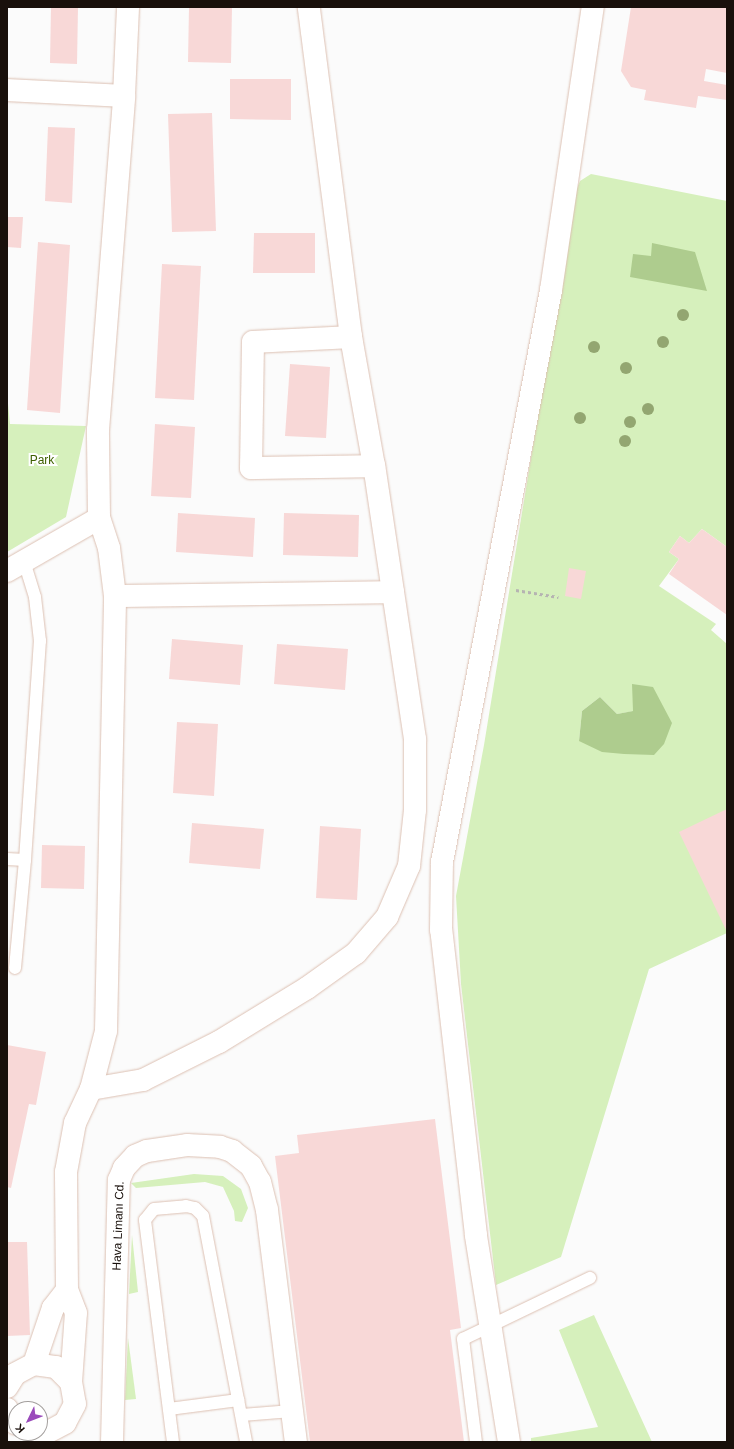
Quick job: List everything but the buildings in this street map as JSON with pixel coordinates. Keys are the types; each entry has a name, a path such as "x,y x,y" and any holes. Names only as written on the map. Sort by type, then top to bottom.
{"street":[{"path":"57,1436 75,1404 71,1382 76,1312 67,1290 66,1172 76,1123 91,1089 106,1031 115,596 109,548 99,518 98,430 124,96 128,7"},
{"path":"91,1089 143,1080 219,1042 307,988 356,954 387,917 409,866 415,810 414,739 374,466 351,338 309,7"},
{"path":"509,1442 476,1235 442,930 442,870 494,586 551,290 593,7"},
{"path":"7,90 124,96"},
{"path":"351,338 253,342 251,468 374,466"},
{"path":"15,566 99,518"},
{"path":"115,596 393,592"},
{"name":"Hava Limanı Cd.","path":"112,1442 119,1180 128,1164 135,1156 147,1151 187,1145 220,1147 238,1155 251,1166 260,1182 267,1210 296,1442"},
{"path":"34,1364 53,1308 67,1290"},
{"path":"7,1387 15,1374 34,1364 56,1367 71,1382"}],"lane":[{"path":"15,566 34,597 40,641 25,860 15,968"},
{"path":"7,859 25,860"},
{"path":"173,1442 144,1224 146,1215 154,1209 191,1206 203,1216 246,1442"},
{"path":"476,1442 463,1339 590,1278"},
{"path":"168,1409 238,1400"},
{"path":"242,1415 292,1411"}],"path":[{"path":"494,586 558,597"}],"green space":[{"path":"591,174 727,201 727,547 702,529 689,543 680,536 669,552 679,559 659,586 716,624 711,630 727,644 727,933 649,969 561,1257 496,1285 461,984 456,896 484,745 574,195 580,181","holes":["600,697 617,714 634,711 579,741 582,711"]},
{"path":"652,243 695,252 707,291 630,277 633,254 651,256"},
{"name":"Park","path":"7,393 10,424 86,426 66,517 7,552"},
{"path":"632,684 653,687 672,723 664,744 654,755 602,752 579,741 582,711 600,697 617,714 633,711"},
{"path":"194,1174 223,1176 241,1189 248,1208 242,1222 235,1221 234,1211 223,1187 205,1182 136,1188 131,1183"},
{"path":"132,1235 138,1292 129,1294"},
{"path":"594,1315 652,1442 531,1442 531,1438 598,1427 559,1330"},
{"path":"128,1338 136,1399 125,1400"}]}
